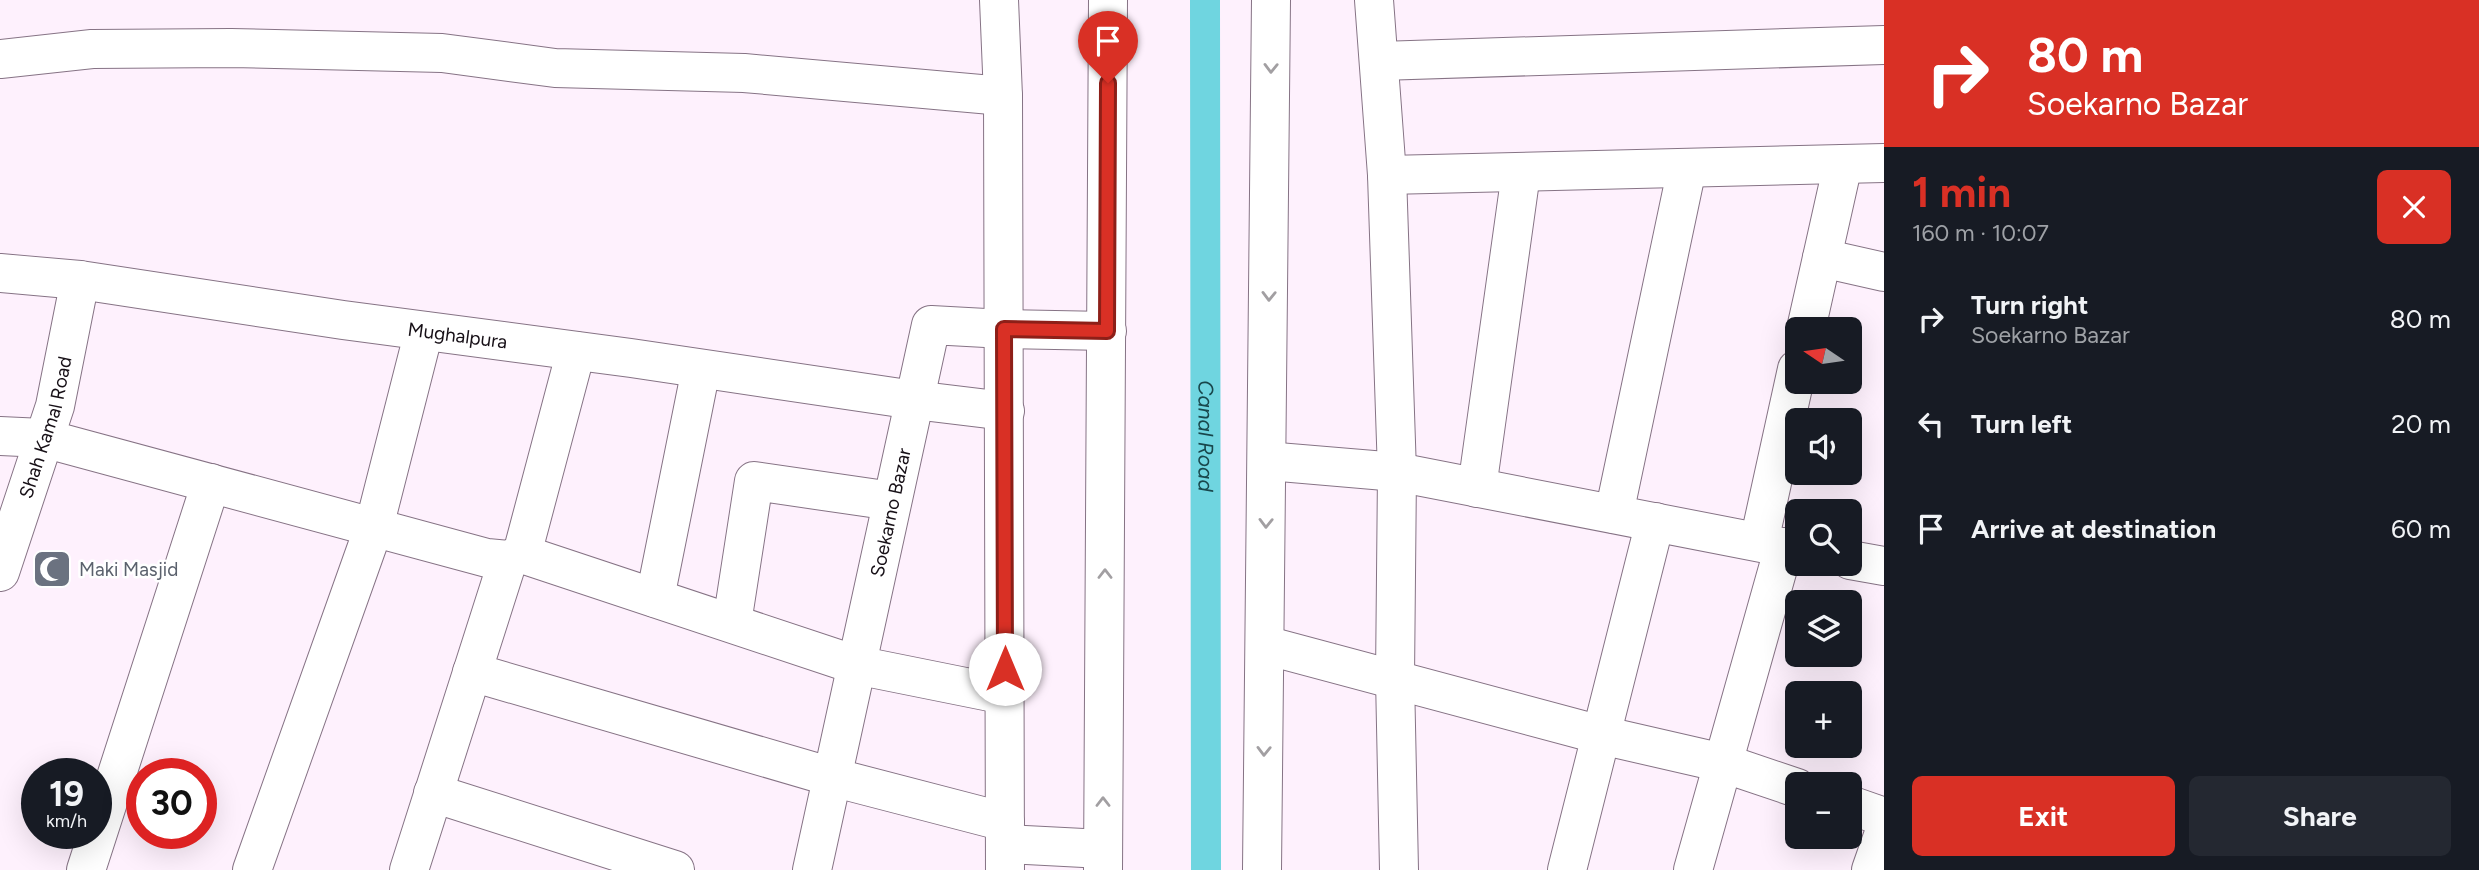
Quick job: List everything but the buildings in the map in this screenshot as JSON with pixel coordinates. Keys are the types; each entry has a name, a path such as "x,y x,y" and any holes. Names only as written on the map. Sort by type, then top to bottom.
{"main road":[{"path":"999,0 1003,96 1005,845"},
{"path":"472,672 832,777 1005,845 1103,859 1108,0"},
{"path":"1262,870 1271,0"},
{"path":"1374,0 1387,175 1397,472 1395,678 1399,870"},
{"path":"1380,61 1884,45"},
{"path":"0,59 92,49 230,48 442,53 555,68 744,73 1003,96"},
{"path":"1387,175 1884,163"},
{"path":"1809,317 1843,164"},
{"path":"1614,514 1687,168"},
{"path":"1477,488 1521,173"},
{"path":"1822,258 1884,272"},
{"name":"Mughalpura","path":"0,273 80,280 424,331 1005,411"},
{"name":"Shah Kamal Road","path":"0,572 55,407 80,280"},
{"name":"Soekarno Bazar","path":"812,870 931,325 1107,331"},
{"path":"252,870 374,527 424,331"},
{"path":"408,870 472,672 515,557 576,351"},
{"path":"654,597 701,369"},
{"path":"1693,870 1780,546 1795,394"},
{"path":"0,436 43,439 487,558 515,557 654,597 856,665 1005,695"},
{"path":"1267,461 1397,472 1780,546"},
{"path":"732,623 754,481 892,501"},
{"path":"86,870 211,483"},
{"path":"1567,870 1655,522"},
{"path":"1862,562 1884,566"},
{"path":"1265,645 1601,735 1723,763 1785,784"},
{"path":"433,793 675,870"},
{"path":"1862,809 1884,817"},
{"path":"1871,870 1884,833"}],"waterway":[{"name":"Canal Road","path":"1205,0 1206,870"}],"place":[{"name":"Maki Masjid","path":"52,569"}],"route":[{"path":"1005,669 1004,329 1107,331 1108,83"}]}
